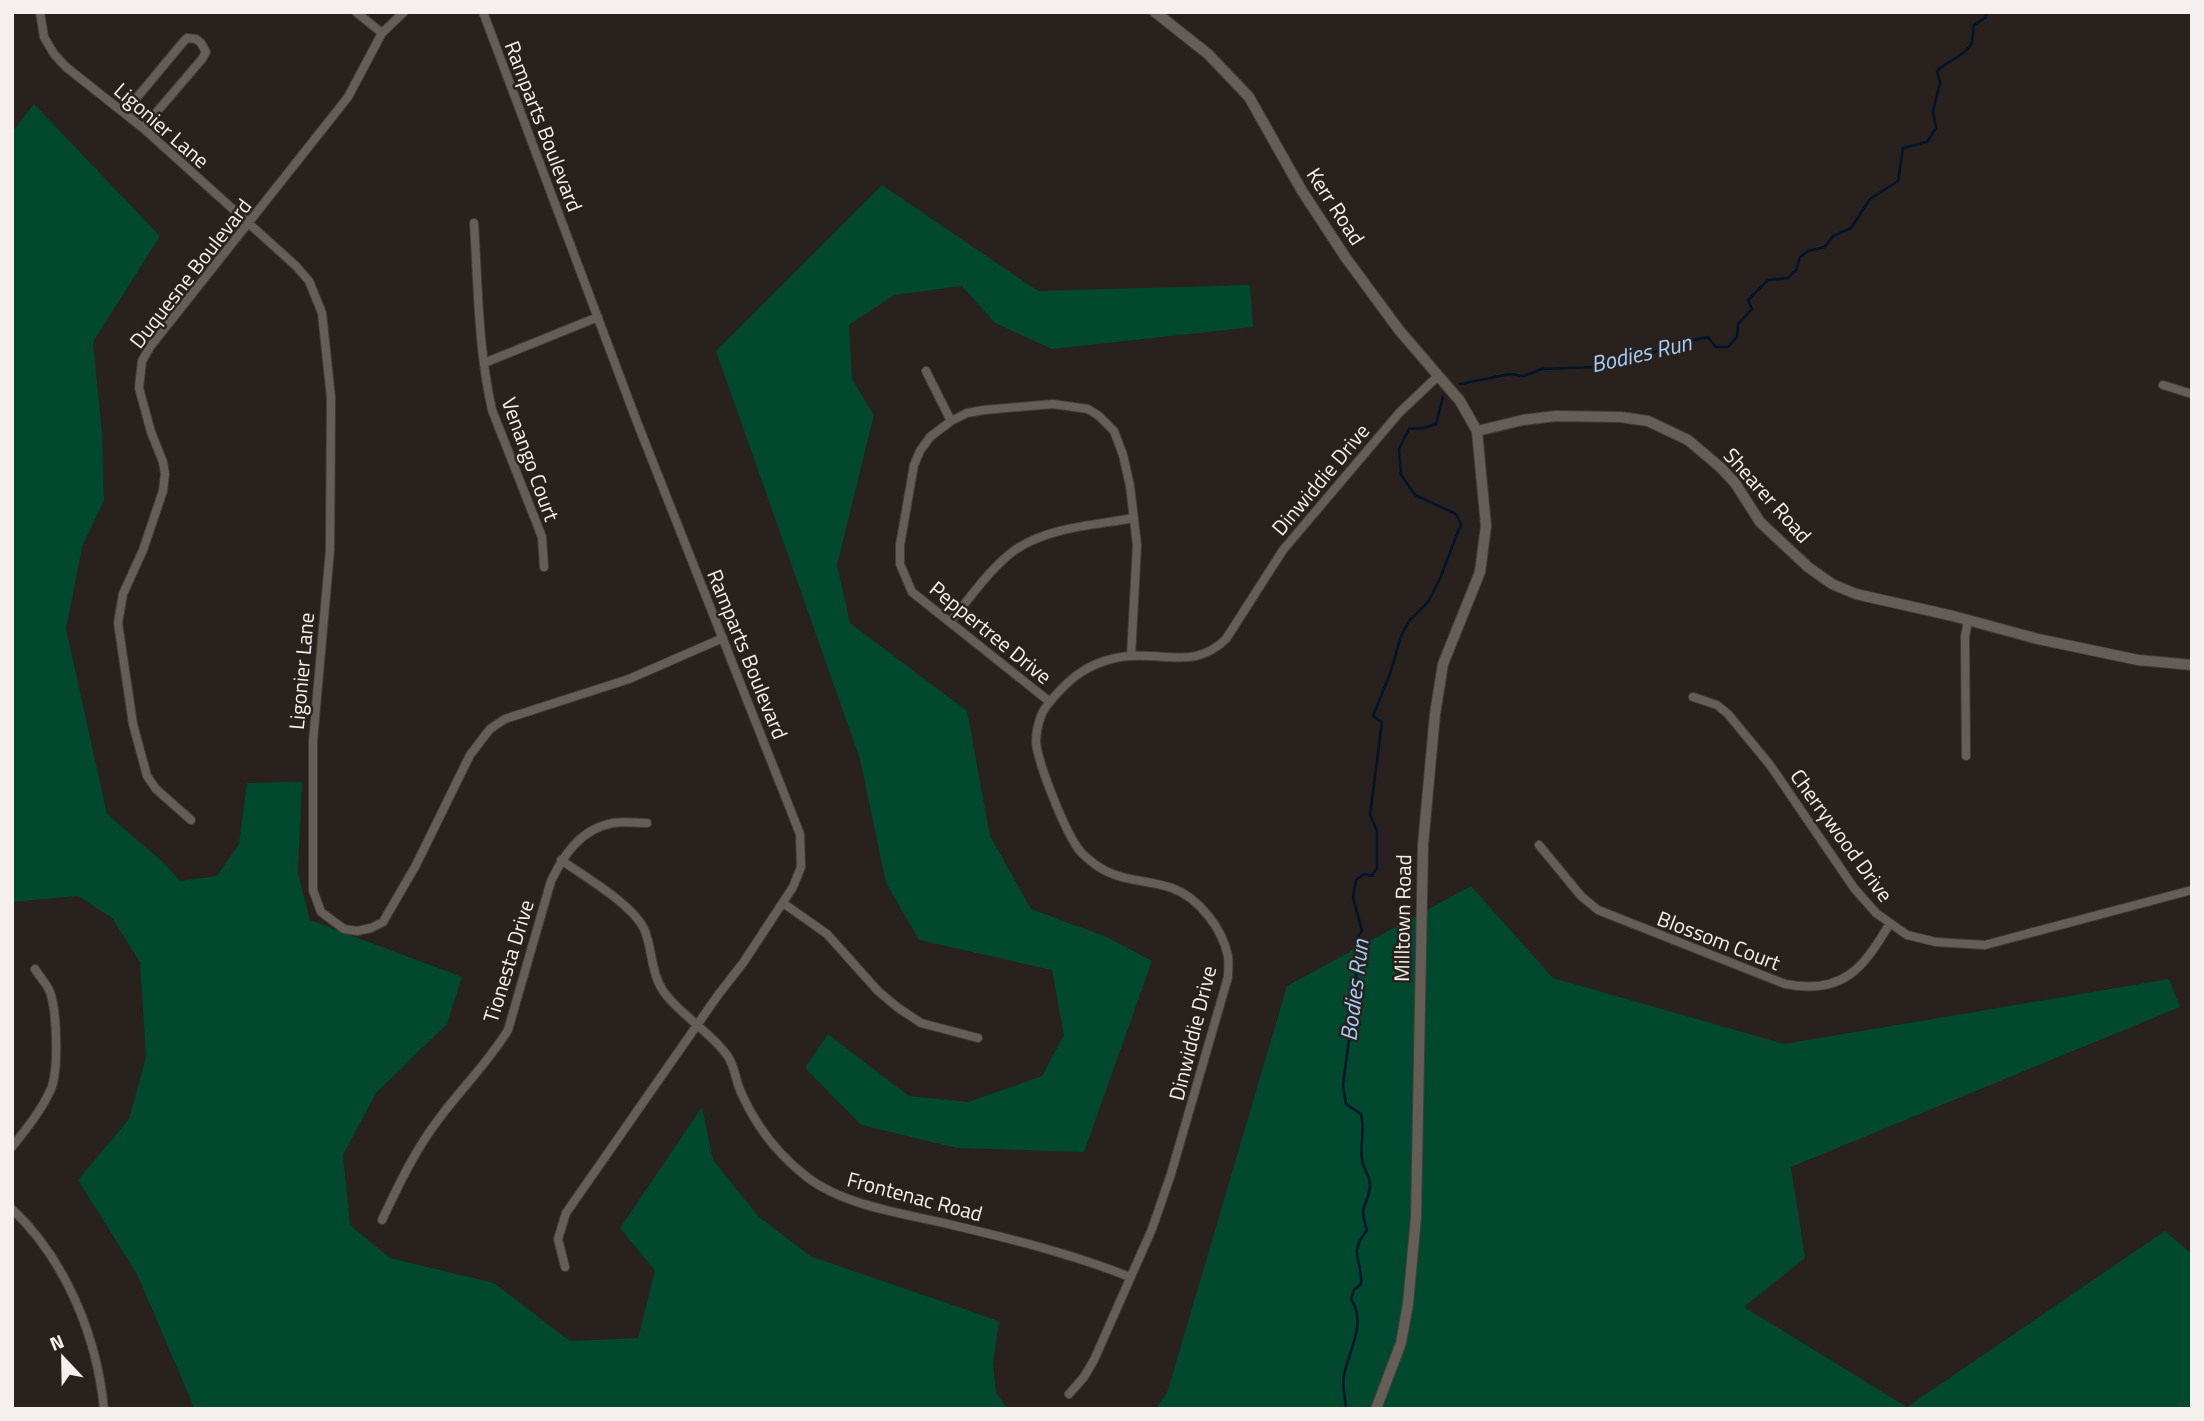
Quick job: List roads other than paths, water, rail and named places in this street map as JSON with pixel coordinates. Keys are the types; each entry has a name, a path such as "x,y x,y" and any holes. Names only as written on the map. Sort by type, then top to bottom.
{"street":[{"name":"Ligonier Lane","path":"40,12 44,37 66,67 143,128 309,281 322,313 331,398 332,487 330,550 313,741 313,890 321,912 344,929 371,928 383,922 416,865 470,755 490,729 505,719 629,679 723,638"},
{"path":"356,12 382,33"},
{"name":"Duquesne Boulevard","path":"191,820 156,789 147,776 133,724 118,623 123,594 143,550 163,491 163,462 142,400 142,361 150,346 348,97 382,33 404,12"},
{"name":"Ramparts Boulevard","path":"483,12 513,98 800,834 800,867 793,887 566,1213 558,1240 565,1267"},
{"name":"Kerr Road","path":"1155,12 1208,54 1249,97 1302,191 1346,258 1399,330 1460,401 1477,431"},
{"path":"124,113 184,41 191,38 201,43 205,52 202,59 143,128"},
{"name":"Venango Court","path":"474,223 478,312 492,410 542,537 544,567"},
{"path":"484,363 598,317"},
{"path":"926,371 951,421"},
{"name":"Dinwiddie Drive","path":"1069,1394 1094,1360 1152,1229 1171,1174 1228,977 1228,956 1210,917 1195,903 1173,888 1118,877 1097,866 1080,851 1069,833 1041,763 1036,742 1041,713 1080,673 1107,660 1131,656 1195,657 1217,648 1227,639 1283,550 1391,423 1438,376"},
{"path":"2163,385 2192,394"},
{"name":"Peppertree Drive","path":"1050,702 912,592 900,564 900,545 914,465 930,438 951,421 967,413 984,410 1053,404 1088,409 1114,431 1123,455 1137,545 1131,656"},
{"name":"Shearer Road","path":"1477,431 1523,420 1556,416 1620,417 1648,421 1688,440 1720,467 1735,483 1760,522 1808,567 1832,584 1856,594 2038,639 2138,660 2192,665"},
{"name":"Milltown Road","path":"1376,1409 1401,1343 1408,1304 1416,1217 1423,845 1435,714 1443,664 1480,572 1486,526 1477,431"},
{"path":"950,622 1015,550 1039,538 1072,528 1134,518"},
{"path":"1966,756 1965,637 1968,620"},
{"name":"Cherrywood Drive","path":"1693,697 1717,705 1728,714 1770,765 1854,888 1876,913 1907,935 1936,942 1985,945 2192,890"},
{"name":"Tionesta Drive","path":"382,1220 411,1160 440,1117 497,1048 508,1030 551,881 561,860 577,840 587,833 614,822 647,823"},
{"name":"Blossom Court","path":"1539,845 1581,896 1598,910 1785,984 1807,988 1839,981 1868,959 1890,923"},
{"name":"Frontenac Road","path":"561,860 627,907 638,918 645,932 659,984 673,1002 728,1056 740,1089 764,1135 783,1157 810,1179 838,1194 877,1207 1025,1242 1130,1277"},
{"path":"783,903 827,934 878,991 897,1007 921,1023 978,1038"},
{"path":"12,1147 38,1114 52,1085 54,1018 50,992 35,969"},
{"path":"12,1209 27,1223 48,1252 81,1310 101,1377 104,1409"}],"waterway":[{"name":"Bodies Run","path":"1460,384 1510,374 1524,376 1542,369 1595,367 1623,357 1673,349 1684,342 1708,337 1716,347 1728,347 1737,337 1738,324 1752,309 1748,300 1768,280 1788,278 1796,270 1800,257 1808,251 1825,247 1833,236 1851,228 1870,199 1898,181 1903,148 1927,142 1936,128 1933,111 1940,83 1937,71 1970,46 1974,25 1985,18 1987,12"},
{"name":"Bodies Run","path":"1346,1409 1343,1379 1357,1327 1351,1299 1354,1290 1361,1284 1357,1252 1367,1230 1363,1210 1370,1187 1362,1160 1361,1114 1346,1104 1343,1085 1356,987 1356,939 1362,931 1353,897 1356,880 1364,874 1372,876 1377,868 1377,831 1370,815 1382,722 1373,716 1390,674 1401,636 1409,621 1428,602 1461,524 1456,514 1415,495 1401,475 1399,449 1409,429 1436,424 1443,397"}]}
